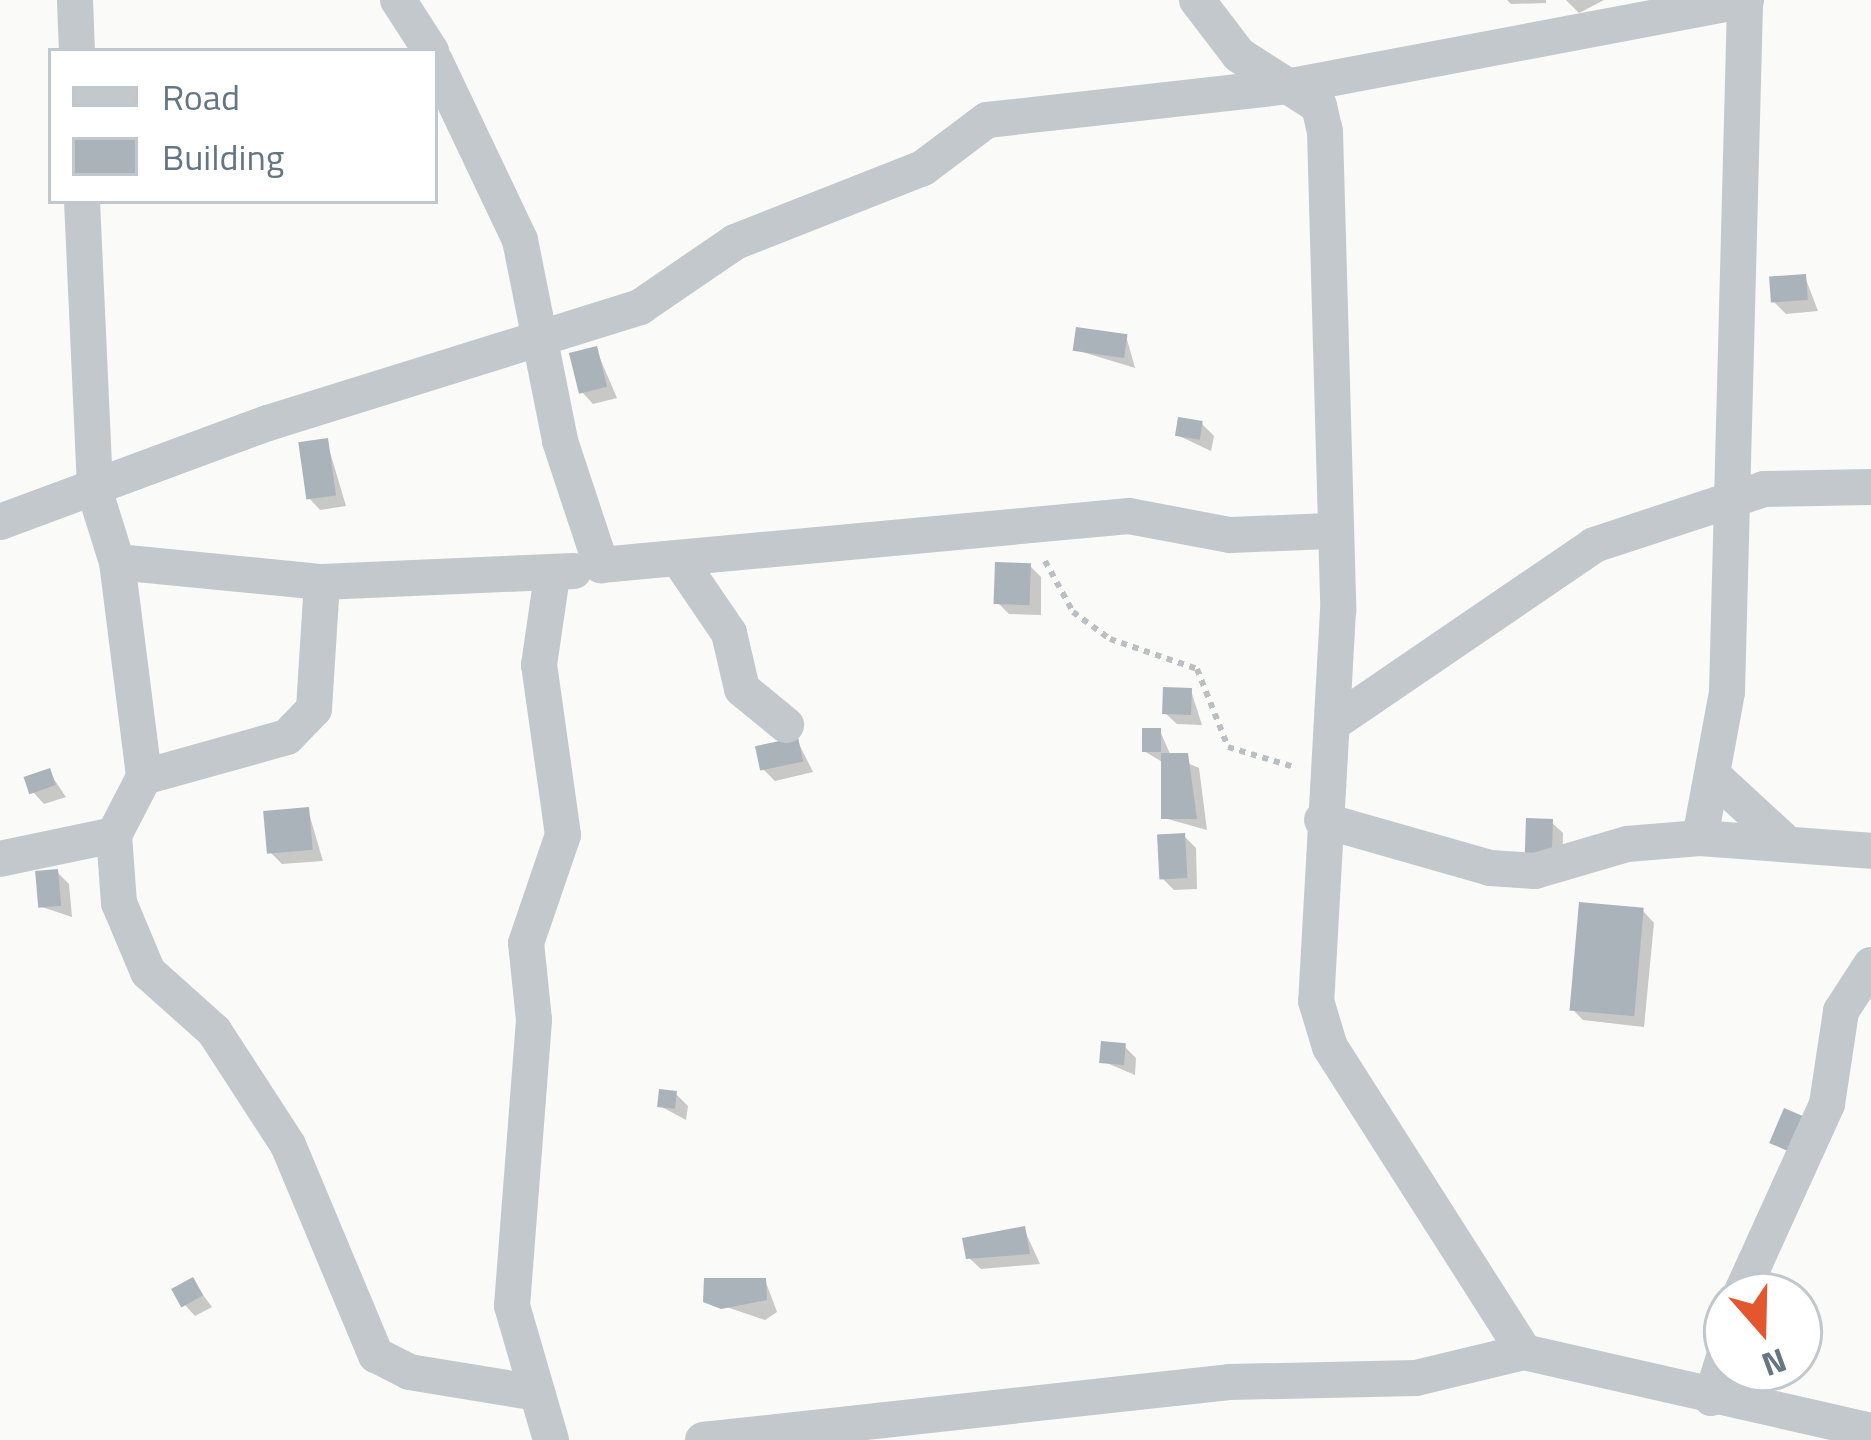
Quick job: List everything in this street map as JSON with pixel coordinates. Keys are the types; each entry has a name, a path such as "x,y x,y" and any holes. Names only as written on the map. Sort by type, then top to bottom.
{"street":[{"path":"75,0 77,48"},
{"path":"398,0 429,48"},
{"path":"1197,0 1239,55 1297,85 1318,106 1329,160 1332,724 1322,775 1321,1027 1524,1352"},
{"path":"0,522 95,492 268,423 640,307 735,242 923,168 987,120 1297,85 1745,2 1718,780 1700,838"},
{"path":"438,69 470,151 507,205 536,340 602,565"},
{"path":"82,204 95,492 117,562 145,777 114,835 119,903 148,972 214,1031 288,1145 376,1354 409,1372 537,1393"},
{"path":"1332,724 1594,545 1725,499 1871,487"},
{"path":"117,562 322,582 552,576 602,565 1129,516 1230,535 1330,531"},
{"path":"680,561 728,633 742,689 786,725"},
{"path":"551,1440 512,1306 534,1021 526,943 564,817 539,665 552,576"},
{"path":"145,777 287,737 314,709 322,582"},
{"path":"1718,780 1782,839"},
{"path":"1322,820 1490,868 1535,871 1628,844 1700,838 1782,839 1871,851"},
{"path":"0,860 114,835"},
{"path":"1751,1272 1827,1104 1841,1011 1871,965"},
{"path":"703,1440 1229,1382 1416,1378 1524,1352 1871,1431"},
{"path":"1711,1398 1713,1392"}],"path":[{"path":"1049,526 1039,551 1073,612 1160,664 1197,669 1228,747 1322,775"}],"building":[{"path":"1806,274 1808,300 1771,303 1769,277"},
{"path":"1076,327 1127,334 1124,358 1073,351"},
{"path":"597,346 607,387 579,394 569,353"},
{"path":"1178,417 1203,421 1200,440 1175,436"},
{"path":"328,438 336,495 306,500 298,442"},
{"path":"995,562 1031,563 1030,605 994,604"},
{"path":"1163,687 1192,688 1191,715 1162,714"},
{"path":"1142,728 1161,728 1161,752 1142,752"},
{"path":"798,737 803,761 760,771 755,746"},
{"path":"1161,753 1188,753 1197,819 1161,819"},
{"path":"50,768 56,785 29,794 24,777"},
{"path":"309,807 313,850 267,854 263,811"},
{"path":"1526,818 1553,819 1552,861 1525,860"},
{"path":"1185,833 1187,878 1159,879 1157,834"},
{"path":"58,869 61,906 38,908 35,871"},
{"path":"1579,902 1644,908 1634,1016 1570,1011"},
{"path":"1101,1041 1126,1043 1124,1065 1099,1063"},
{"path":"659,1089 677,1091 675,1109 657,1107"},
{"path":"1784,1108 1803,1116 1788,1151 1769,1143"},
{"path":"1025,1226 1030,1254 966,1259 962,1238"},
{"path":"193,1277 203,1295 181,1307 171,1289"},
{"path":"704,1278 766,1278 767,1300 721,1309 703,1302"}]}
